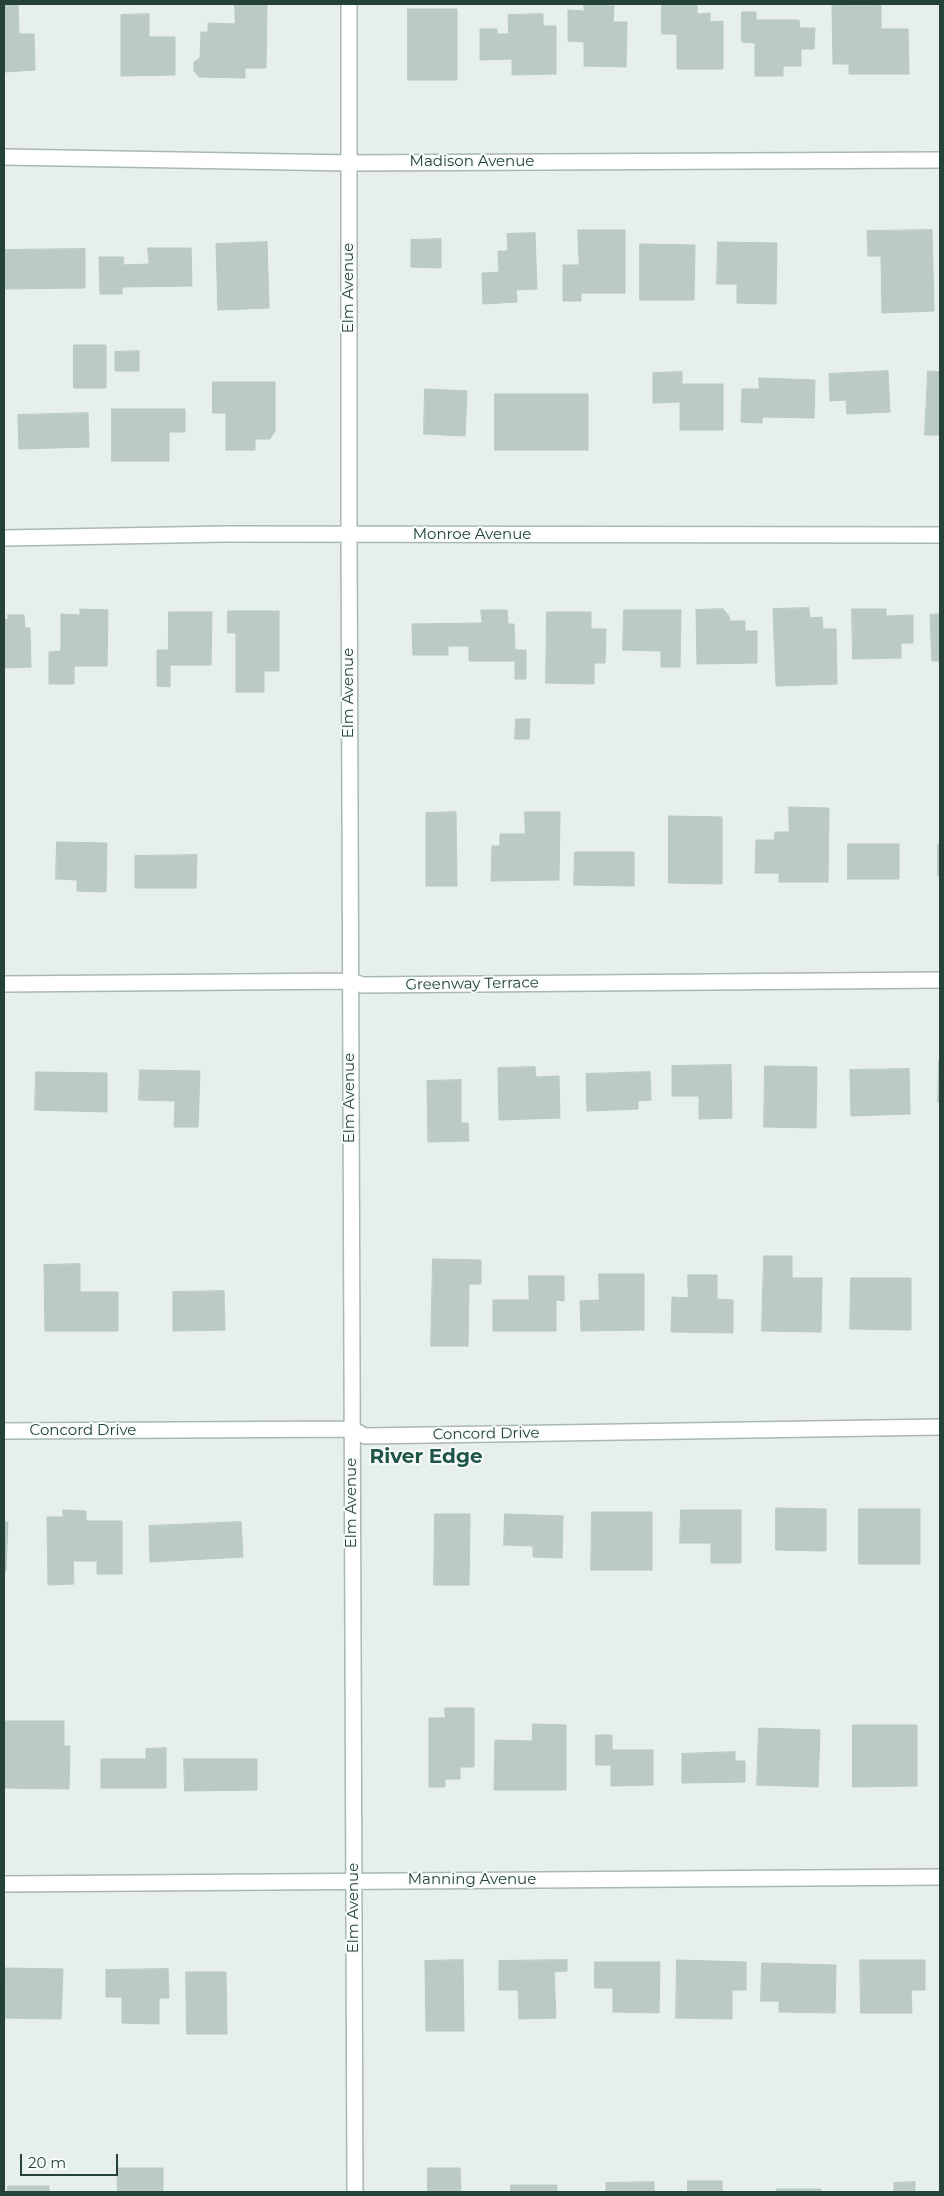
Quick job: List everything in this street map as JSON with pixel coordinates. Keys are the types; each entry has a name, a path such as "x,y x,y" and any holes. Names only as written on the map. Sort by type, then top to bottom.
{"street":[{"name":"Elm Avenue","path":"349,4 350,982 355,2192"},
{"name":"Madison Avenue","path":"4,157 350,163 940,160"},
{"name":"Monroe Avenue","path":"4,538 225,534 940,535"},
{"name":"Greenway Terrace","path":"4,984 350,982 363,985 940,980"},
{"name":"Concord Drive","path":"4,1431 352,1429 365,1436 940,1427"},
{"name":"Manning Avenue","path":"4,1884 940,1877"}],"building":[{"path":"18,4 19,34 34,34 35,70 4,72 4,5"},
{"path":"235,4 267,4 266,68 245,68 245,78 199,77 194,71 194,62 200,58 201,32 208,32 208,23 235,24"},
{"path":"662,4 697,4 697,14 710,13 710,22 723,21 723,69 677,69 677,34 662,34"},
{"path":"584,5 614,6 613,22 627,22 626,67 584,66 584,42 568,41 568,10 584,11"},
{"path":"881,5 881,29 908,29 909,74 849,74 849,64 833,64 832,6"},
{"path":"408,9 457,9 457,80 408,80"},
{"path":"742,12 756,12 756,20 799,20 800,28 815,28 814,49 801,49 801,66 783,66 783,76 755,76 755,43 742,42"},
{"path":"149,14 149,37 175,37 175,75 121,76 121,15"},
{"path":"543,14 543,26 556,26 556,74 512,75 512,59 480,60 480,29 497,29 497,34 509,34 508,15"},
{"path":"578,230 625,230 625,293 581,293 581,301 563,301 563,265 579,265"},
{"path":"932,230 934,311 882,313 881,256 868,256 867,231"},
{"path":"535,233 537,289 516,290 517,302 483,304 482,273 499,272 498,251 508,251 507,234"},
{"path":"441,239 441,268 411,267 411,240"},
{"path":"267,242 269,308 218,310 216,244"},
{"path":"718,242 777,243 776,304 737,303 737,284 717,284"},
{"path":"640,244 695,245 694,300 640,300"},
{"path":"148,248 191,248 192,286 122,287 122,294 100,294 99,257 124,257 123,265 149,264"},
{"path":"85,249 85,288 4,289 4,250"},
{"path":"74,345 106,345 106,388 74,388"},
{"path":"139,351 139,371 115,371 115,352"},
{"path":"888,371 890,412 847,414 846,400 830,401 829,374"},
{"path":"928,371 940,372 940,435 925,435"},
{"path":"682,372 682,384 723,384 723,430 680,430 680,402 653,403 653,373"},
{"path":"759,378 815,380 814,418 762,417 762,423 741,422 742,389 759,389"},
{"path":"213,382 275,382 275,431 270,439 255,439 255,450 226,450 226,413 213,413"},
{"path":"425,389 467,391 465,436 424,434"},
{"path":"495,394 588,394 588,450 495,450"},
{"path":"112,409 185,409 185,432 169,432 169,461 112,461"},
{"path":"88,413 89,447 19,449 18,415"},
{"path":"809,608 810,618 822,617 823,629 836,629 837,684 776,686 773,609"},
{"path":"80,609 108,610 107,666 74,666 74,684 49,684 49,652 61,651 61,614 80,615"},
{"path":"723,609 729,616 730,621 745,621 745,631 757,631 757,663 697,664 696,610"},
{"path":"852,609 886,609 886,616 913,615 913,643 901,643 901,658 853,659"},
{"path":"481,610 507,610 508,624 514,624 515,650 526,650 526,679 515,679 515,661 469,661 469,646 448,646 448,655 413,655 412,624 482,623"},
{"path":"624,610 681,610 680,667 661,667 661,651 623,650"},
{"path":"228,611 279,611 279,671 264,671 264,692 236,692 236,633 228,633"},
{"path":"169,612 212,612 211,665 170,665 170,687 157,686 157,650 168,650"},
{"path":"547,612 591,612 591,629 606,629 605,663 594,663 594,684 546,683"},
{"path":"940,614 940,661 932,661 930,615"},
{"path":"8,615 24,615 25,628 30,628 31,667 4,668 4,620 8,619"},
{"path":"516,719 530,719 529,739 515,739"},
{"path":"789,807 829,808 828,882 779,882 779,873 755,873 756,840 774,840 775,832 789,832"},
{"path":"456,812 457,886 426,886 426,813"},
{"path":"525,812 560,812 559,880 491,881 492,846 500,846 500,834 525,834"},
{"path":"669,816 722,817 722,884 669,883"},
{"path":"57,842 107,843 106,892 77,891 77,880 56,879"},
{"path":"848,844 899,844 899,879 848,879"},
{"path":"938,844 940,844 940,876 938,876"},
{"path":"575,852 634,852 634,886 574,885"},
{"path":"197,855 196,888 135,888 135,856"},
{"path":"939,1061 940,1102 938,1102"},
{"path":"731,1065 732,1118 699,1119 699,1096 672,1096 672,1066"},
{"path":"765,1066 817,1067 816,1128 764,1127"},
{"path":"535,1067 536,1077 559,1076 560,1118 499,1120 498,1068"},
{"path":"909,1069 910,1114 851,1116 850,1070"},
{"path":"140,1070 200,1071 198,1127 174,1127 175,1101 139,1100"},
{"path":"36,1072 107,1073 107,1112 35,1110"},
{"path":"650,1072 651,1100 638,1101 638,1109 587,1111 586,1074"},
{"path":"461,1080 461,1123 468,1123 469,1141 428,1142 427,1081"},
{"path":"764,1256 792,1256 792,1278 822,1278 821,1332 762,1331"},
{"path":"433,1259 481,1260 481,1284 469,1284 468,1346 431,1346"},
{"path":"80,1264 80,1292 118,1292 118,1331 45,1331 44,1265"},
{"path":"599,1274 644,1274 644,1330 581,1331 580,1301 599,1300"},
{"path":"688,1275 717,1275 717,1299 733,1300 733,1333 671,1332 672,1297 688,1298"},
{"path":"529,1276 564,1276 564,1301 556,1300 556,1331 493,1331 493,1300 529,1300"},
{"path":"851,1278 911,1278 911,1330 850,1329"},
{"path":"224,1291 225,1330 173,1331 173,1292"},
{"path":"776,1508 826,1509 826,1551 776,1550"},
{"path":"859,1509 920,1509 920,1564 859,1564"},
{"path":"63,1510 86,1511 86,1521 122,1521 122,1574 97,1574 97,1561 73,1561 74,1584 48,1585 47,1517 63,1517"},
{"path":"681,1510 741,1510 741,1563 711,1563 711,1543 680,1543"},
{"path":"592,1512 652,1512 652,1570 591,1570"},
{"path":"435,1514 470,1514 469,1585 434,1585"},
{"path":"505,1514 563,1516 562,1558 533,1557 533,1546 504,1545"},
{"path":"4,1522 8,1522 6,1571 4,1571"},
{"path":"241,1522 243,1557 150,1562 149,1526"},
{"path":"445,1708 474,1708 474,1767 460,1767 460,1779 445,1779 445,1787 429,1787 429,1718 445,1718"},
{"path":"4,1721 64,1721 64,1746 70,1746 69,1789 4,1788"},
{"path":"533,1724 566,1725 566,1790 494,1790 495,1740 532,1741"},
{"path":"853,1725 917,1725 917,1786 853,1787"},
{"path":"759,1728 820,1730 818,1787 757,1785"},
{"path":"596,1735 612,1735 612,1750 653,1750 653,1785 611,1786 611,1765 596,1765"},
{"path":"166,1748 166,1788 101,1788 101,1759 146,1759 146,1749"},
{"path":"735,1752 735,1761 745,1761 745,1782 682,1783 682,1754"},
{"path":"184,1759 257,1759 257,1790 185,1791"},
{"path":"463,1960 464,2031 426,2031 425,1961"},
{"path":"567,1960 567,1971 554,1972 556,2018 519,2019 518,1990 499,1990 499,1961"},
{"path":"677,1960 746,1962 746,1990 732,1990 732,2019 676,2018"},
{"path":"860,1960 925,1960 925,1990 911,1990 912,2013 861,2013"},
{"path":"595,1962 660,1962 659,2013 613,2012 613,1988 595,1988"},
{"path":"762,1963 836,1965 835,2013 779,2012 779,2001 761,2001"},
{"path":"6,1968 63,1969 61,2019 5,2018"},
{"path":"168,1969 169,1998 159,1998 159,2024 122,2023 122,1997 106,1997 106,1970"},
{"path":"186,1972 226,1972 227,2034 187,2034"},
{"path":"117,2168 163,2168 163,2192 118,2192"},
{"path":"428,2168 460,2168 461,2192 428,2192"},
{"path":"688,2181 722,2181 722,2192 688,2192"},
{"path":"654,2182 654,2192 606,2192 606,2183"},
{"path":"915,2182 915,2192 894,2192 894,2183"},
{"path":"511,2185 557,2185 557,2192 511,2192"},
{"path":"8,2186 49,2186 49,2192 8,2192"},
{"path":"777,2189 821,2189 821,2192 777,2192"}],"district":[{"name":"River Edge","path":"426,1457"}]}
